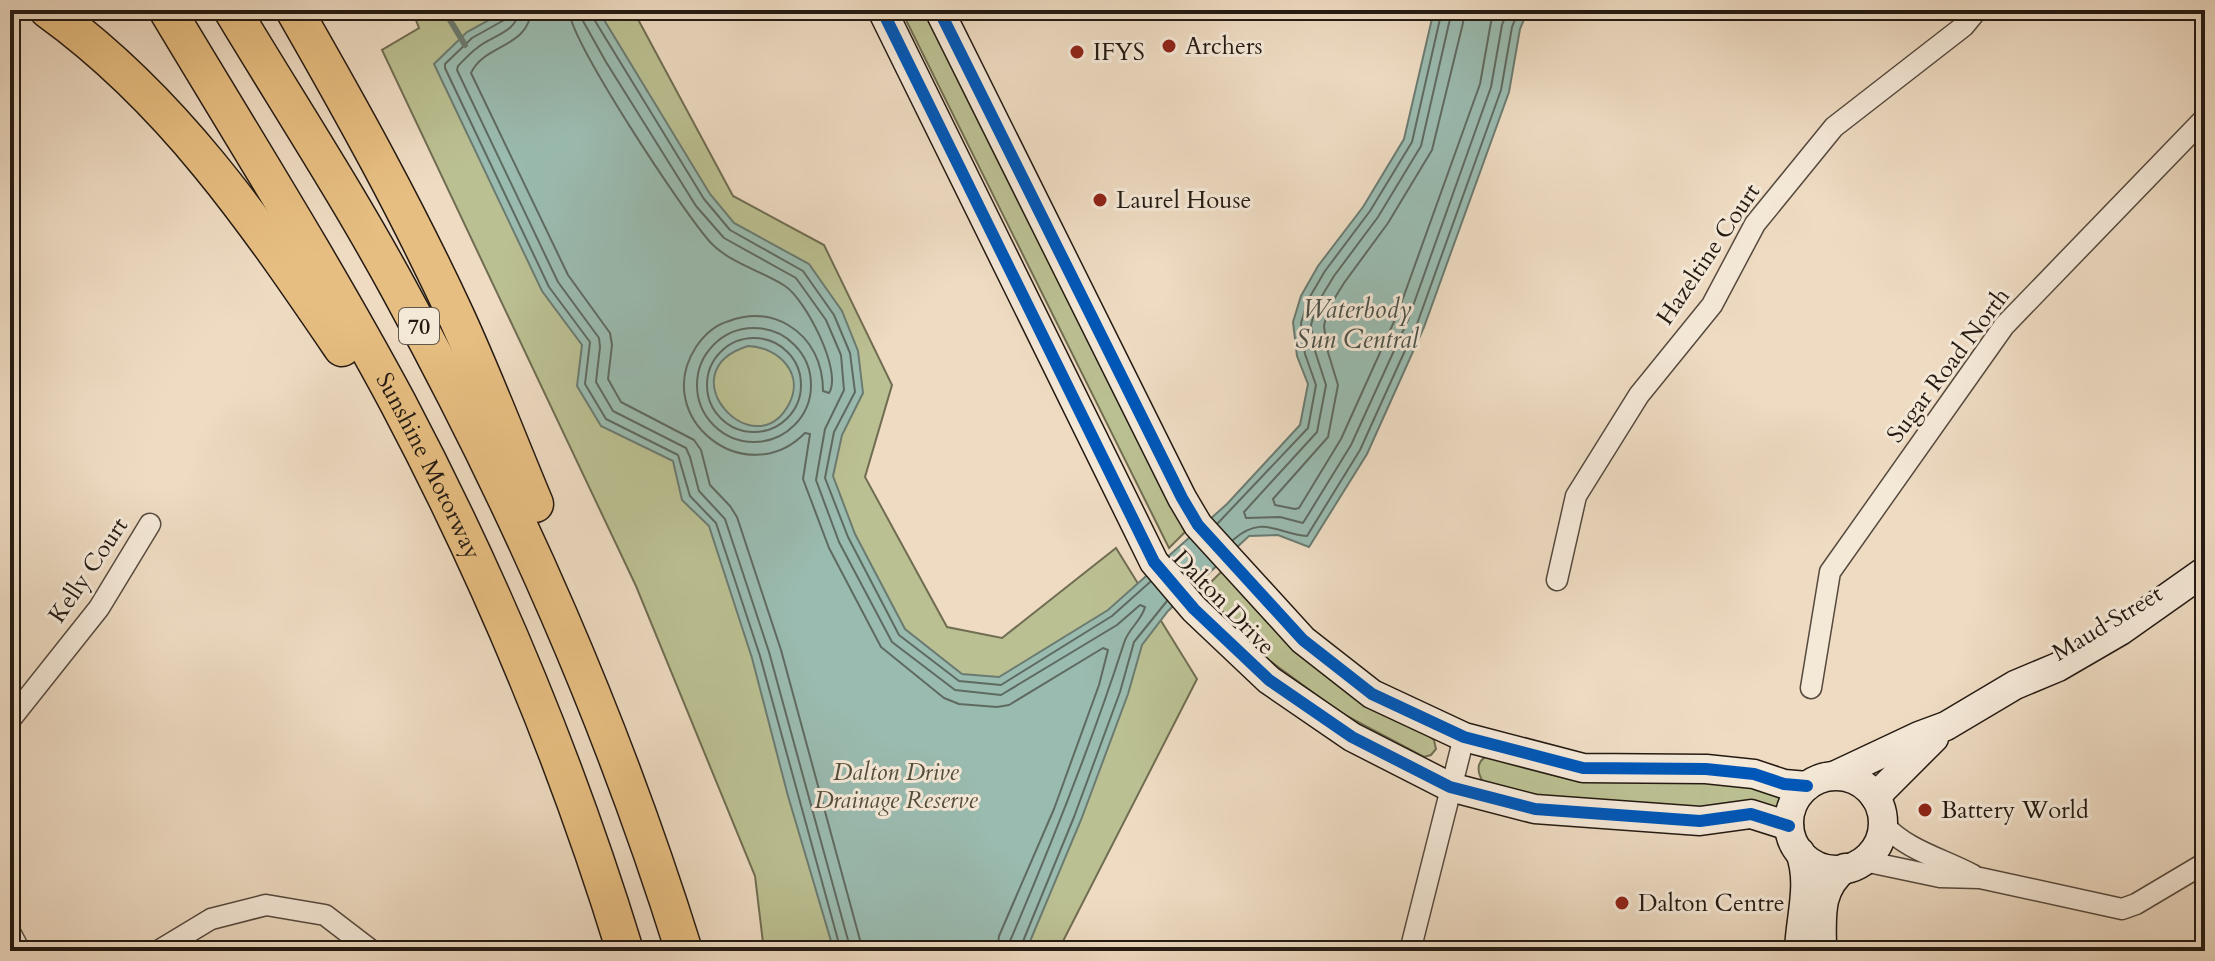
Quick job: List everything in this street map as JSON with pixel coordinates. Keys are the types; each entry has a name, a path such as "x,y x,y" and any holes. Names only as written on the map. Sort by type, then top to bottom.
{"highway":[{"path":"48,10 116,63 174,121 237,200 355,366 397,401"},
{"name":"Sunshine Motorway","path":"167,10 397,401 489,588 598,868 625,951"},
{"name":"70","path":"232,10 412,313 532,548 579,657 640,816 684,951"},
{"path":"294,10 395,191 484,378 574,603 579,657"}],"main road":[{"name":"Dalton Drive","path":"882,10 1154,562 1194,609 1269,680 1352,737 1450,787 1535,809 1700,821 1751,814 1794,839"},
{"name":"Dalton Drive","path":"939,10 1182,498 1198,525 1303,640 1372,694 1464,737 1583,768 1706,769 1754,774 1784,784 1807,786"},
{"name":"Maud Street","path":"1836,775 1946,726 2015,685 2050,655 2107,618 2159,590 2205,571"},
{"name":"Maud Street","path":"1875,797 1946,726"},
{"path":"1799,951 1806,887 1805,867 1794,839 1790,812 1796,797 1807,786 1820,778 1836,775 1852,778 1866,786 1881,810 1883,824 1874,851 1829,883 1824,897 1822,951"},
{"path":"1794,839 1810,862 1823,868 1854,864"}],"street":[{"name":"Hazeltine Court","path":"1557,580 1576,496 1639,395 1712,305 1755,224 1834,127 1964,26 1977,10"},
{"name":"Sugar Road North","path":"1811,688 1830,572 2004,326 2205,118"},
{"name":"Kelly Court","path":"10,720 99,608 150,524"},
{"path":"1410,951 1464,737"},
{"path":"1883,824 1910,848 1948,861 1980,878"},
{"path":"1854,864 1940,877 1980,878 2122,909 2136,904 2205,863"},
{"path":"158,951 211,919 266,905 325,915 372,951"},
{"path":"10,932 20,951"}],"green space":[{"name":"Dalton Drive Drainage Reserve","path":"412,10 633,10 733,196 824,245 892,385 865,477 947,627 1002,638 1116,548 1197,679 1058,951 764,951 755,876 636,586 382,50 419,28"},
{"path":"901,10 928,10 1185,532 1169,548"},
{"path":"1222,571 1434,740 1436,749 1431,755 1424,757 1341,713 1266,658 1203,590"},
{"path":"1487,756 1745,784 1780,795 1782,804 1776,811 1699,812 1545,798 1483,782 1479,768"}],"water":[{"name":"Dalton Drive Drainage Reserve","path":"507,10 598,10 710,194 734,223 809,264 842,311 858,351 863,393 842,435 833,476 855,534 905,629 962,674 999,677 1108,610 1227,504 1300,425 1308,384 1297,356 1293,322 1301,296 1318,266 1363,207 1404,139 1434,10 1528,10 1520,29 1509,92 1424,327 1367,454 1309,547 1278,535 1249,536 1168,611 1142,645 1128,694 1081,820 1026,951 834,951 788,796 752,658 709,526 682,500 673,461 601,426 577,386 582,345 542,291 434,64 467,32","holes":["748,346 769,351 786,364 794,382 789,404 774,421 757,426 739,421 725,409 716,393 715,375 725,359"]}],"waterway":[{"path":"444,10 465,45"}],"cycle path":[{"path":"882,10 1154,562 1194,609 1269,680 1352,737 1450,787 1535,809 1700,821 1751,814 1789,826"},
{"path":"939,10 1182,498 1198,525 1303,640 1372,694 1464,737 1583,768 1706,769 1754,774 1784,784 1807,786"}],"place":[{"name":"Archers","path":"1169,46"},
{"name":"IFYS","path":"1077,52"},
{"name":"Laurel House","path":"1100,200"},
{"name":"Battery World","path":"1925,810"},
{"name":"Dalton Centre","path":"1622,903"}],"water label":[{"name":"Waterbody Sun Central","path":"1357,324"}]}
